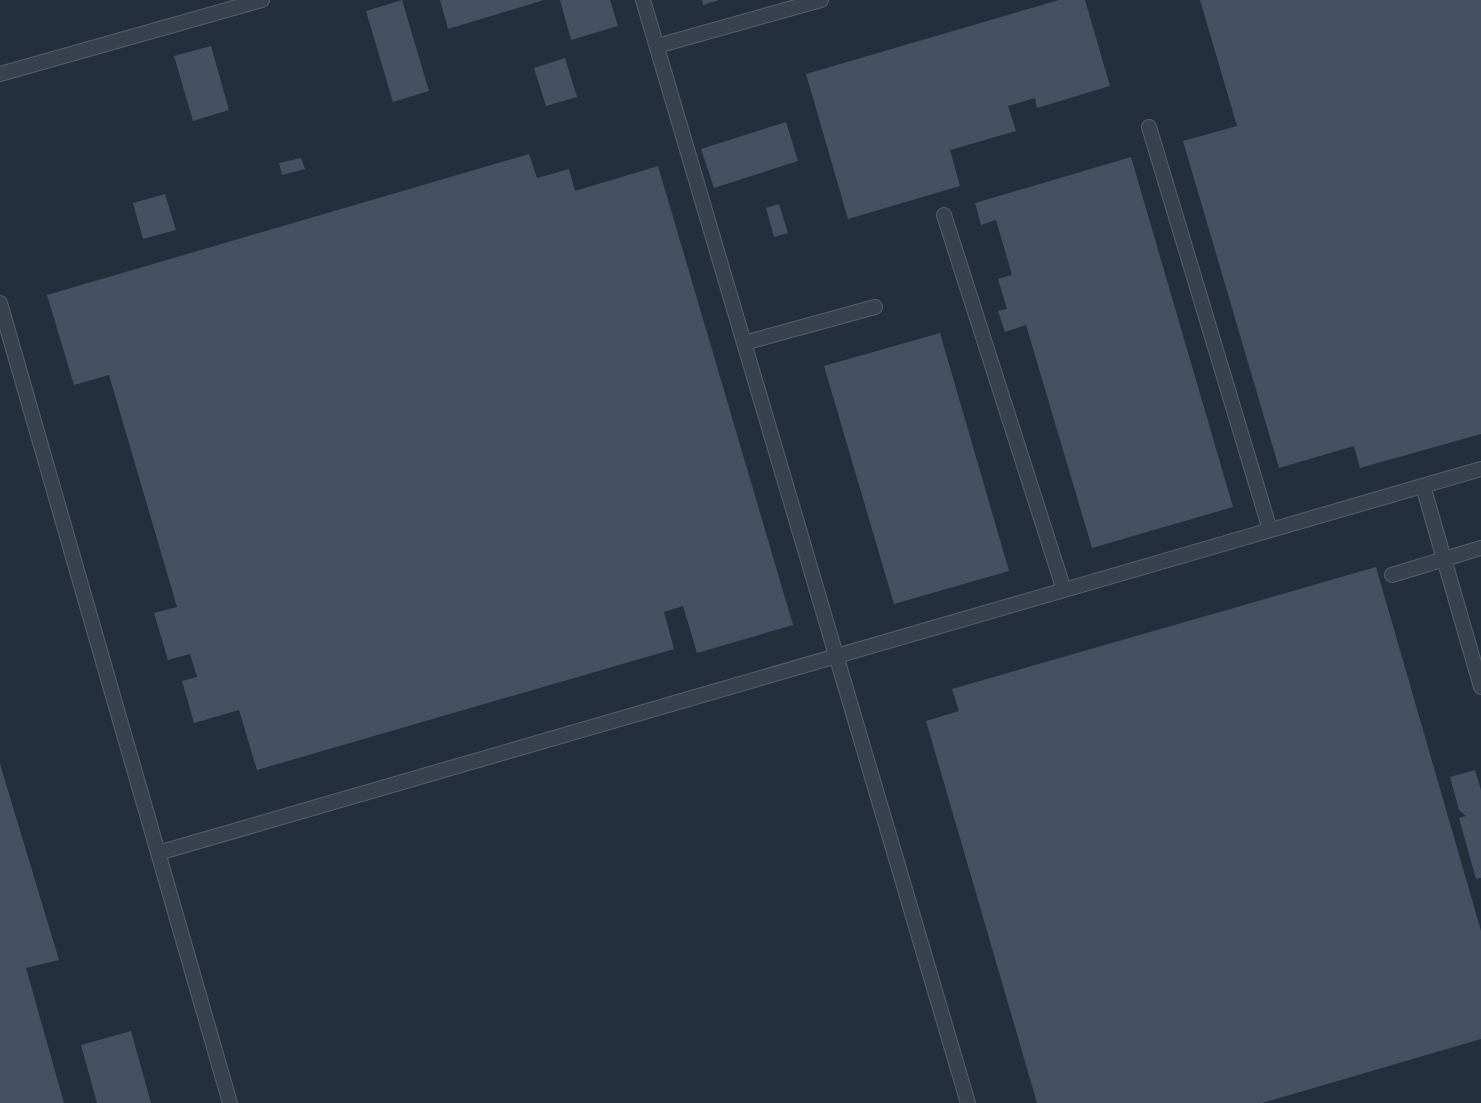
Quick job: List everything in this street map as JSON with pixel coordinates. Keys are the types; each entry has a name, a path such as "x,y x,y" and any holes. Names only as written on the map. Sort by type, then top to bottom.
{"lane":[{"path":"0,74 262,0"},
{"path":"644,0 968,1103"},
{"path":"657,46 821,0"},
{"path":"1149,127 1270,530"},
{"path":"944,215 1064,590"},
{"path":"0,303 230,1103"},
{"path":"744,343 875,307"},
{"path":"158,853 1481,469"},
{"path":"1423,486 1481,687"},
{"path":"1392,575 1481,548"}],"building":[{"path":"402,0 429,91 393,102 366,11"},
{"path":"440,0 544,0 448,29"},
{"path":"560,0 610,0 618,26 571,40"},
{"path":"702,0 719,0 703,5"},
{"path":"1059,0 1085,0 1110,86 1037,108 1035,98 1008,106 1016,131 950,150 960,186 848,219 806,74"},
{"path":"1200,0 1481,0 1481,434 1360,468 1354,446 1279,468 1183,141 1237,126"},
{"path":"211,46 229,110 193,121 174,56"},
{"path":"565,58 577,97 546,106 534,68"},
{"path":"786,122 798,161 714,188 701,149"},
{"path":"529,154 537,178 569,169 575,191 658,166 793,625 697,653 683,606 664,612 674,649 257,770 239,710 194,723 182,681 197,677 190,654 168,660 154,613 177,607 109,375 74,385 47,295"},
{"path":"1131,157 1233,507 1092,548 1026,325 1005,332 998,311 1007,309 998,279 1012,275 996,220 981,225 975,203"},
{"path":"301,158 305,169 282,175 279,163"},
{"path":"165,194 176,230 143,239 133,203"},
{"path":"779,204 788,233 774,237 766,208"},
{"path":"940,333 1009,571 894,604 824,366"},
{"path":"1376,567 1481,931 1481,1039 1262,1103 1037,1103 926,721 959,711 952,689"},
{"path":"0,764 59,960 26,968 64,1103 0,1103"},
{"path":"1475,770 1481,790 1481,878 1476,879 1459,818 1466,816 1459,810 1450,777"},
{"path":"131,1031 151,1103 97,1103 81,1045"}]}
